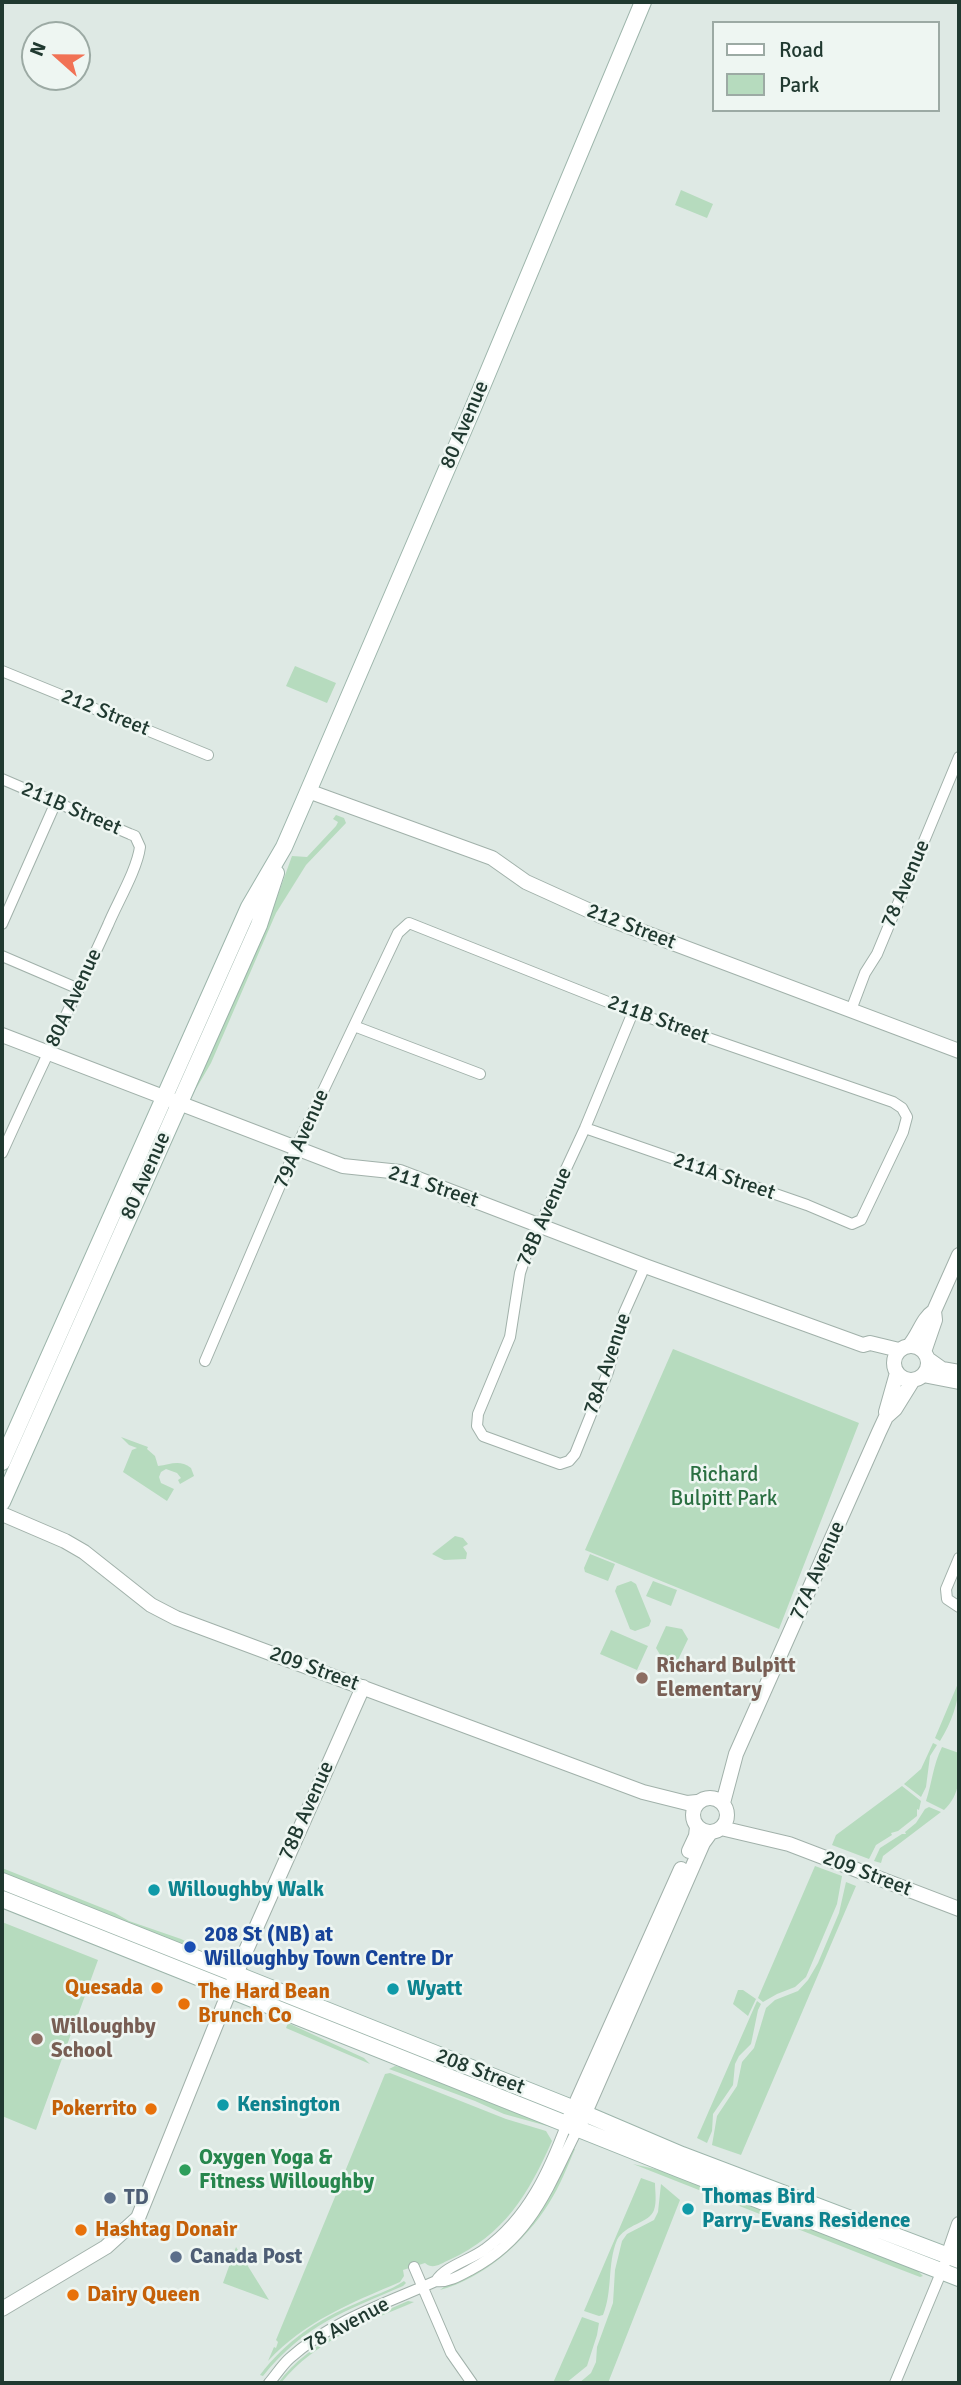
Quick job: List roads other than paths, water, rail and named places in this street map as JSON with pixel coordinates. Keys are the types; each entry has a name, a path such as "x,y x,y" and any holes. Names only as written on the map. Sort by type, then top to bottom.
{"main road":[{"name":"80 Avenue","path":"2,1502 171,1100 248,907 284,847 473,408 643,2"},
{"name":"80 Avenue","path":"2,1462 171,1100"},
{"name":"208 Street","path":"2,1881 236,1975 576,2118"},
{"name":"208 Street","path":"2,1899 229,1991 682,2155 950,2262 959,2278"}],"street":[{"name":"212 Street","path":"2,671 208,755"},
{"name":"78 Avenue","path":"851,1010 864,973 877,954 959,757"},
{"name":"211B Street","path":"2,779 130,834 138,840"},
{"name":"212 Street","path":"308,791 492,858 526,882 601,916 959,1051"},
{"path":"2,924 55,802"},
{"name":"80A Avenue","path":"2,1153 139,853 138,840"},
{"name":"211B Street","path":"409,923 633,1012 893,1102 906,1114 903,1132 862,1220"},
{"name":"79A Avenue","path":"205,1361 296,1148 398,933 409,923"},
{"path":"2,956 79,989"},
{"name":"78B Avenue","path":"569,1461 560,1464 484,1436 477,1426 478,1414 510,1337 520,1273 633,1012"},
{"path":"354,1026 480,1074"},
{"name":"211 Street","path":"2,1035 342,1166 400,1172 645,1266 863,1345 868,1351 900,1359"},
{"name":"211A Street","path":"585,1128 807,1205 852,1224 862,1220"},
{"name":"77A Avenue","path":"926,1355 935,1320 934,1311 959,1255"},
{"name":"78A Avenue","path":"569,1461 575,1454 603,1384 624,1313 645,1266"},
{"name":"77A Avenue","path":"714,1804 886,1417 886,1406 900,1359 917,1337 926,1316 934,1311"},
{"path":"959,1372 937,1367 917,1347 900,1359 906,1379 918,1377 959,1382"},
{"path":"918,1377 927,1368 926,1355"},
{"name":"77A Avenue","path":"886,1417 918,1377"},
{"name":"209 Street","path":"2,1514 84,1552 151,1605 176,1618 643,1792 687,1803 714,1804 774,1840 959,1909"},
{"path":"959,1558 946,1589 947,1599 959,1607"},
{"name":"78B Avenue","path":"2,2309 106,2247 138,2218 229,1991 363,1687"},
{"name":"209 Street","path":"643,1792 695,1822 716,1830 774,1840"},
{"path":"714,1804 724,1824 703,1843 576,2118 696,1836 692,1812 714,1804"},
{"name":"78 Avenue","path":"269,2383 288,2360 317,2337 436,2281 444,2272 485,2249 518,2219 543,2180 576,2118"},
{"path":"950,2262 959,2224"},
{"path":"895,2383 959,2242"},
{"path":"414,2267 452,2353 472,2383"}],"place":[{"name":"Richard Bulpitt Elementary","path":"642,1678"},
{"name":"Willoughby Walk","path":"154,1890"},
{"name":"208 St (NB) at Willoughby Town Centre Dr","path":"190,1947"},
{"name":"Quesada","path":"157,1988"},
{"name":"Wyatt","path":"393,1989"},
{"name":"The Hard Bean Brunch Co","path":"184,2004"},
{"name":"Willoughby School","path":"37,2039"},
{"name":"Kensington","path":"223,2105"},
{"name":"Pokerrito","path":"151,2109"},
{"name":"Oxygen Yoga & Fitness Willoughby","path":"185,2170"},
{"name":"TD","path":"110,2198"},
{"name":"Thomas Bird Parry-Evans Residence","path":"688,2209"},
{"name":"Hashtag Donair","path":"81,2230"},
{"name":"Canada Post","path":"176,2257"},
{"name":"Dairy Queen","path":"73,2295"}],"park label":[{"name":"Richard Bulpitt Park","path":"724,1487"}]}
